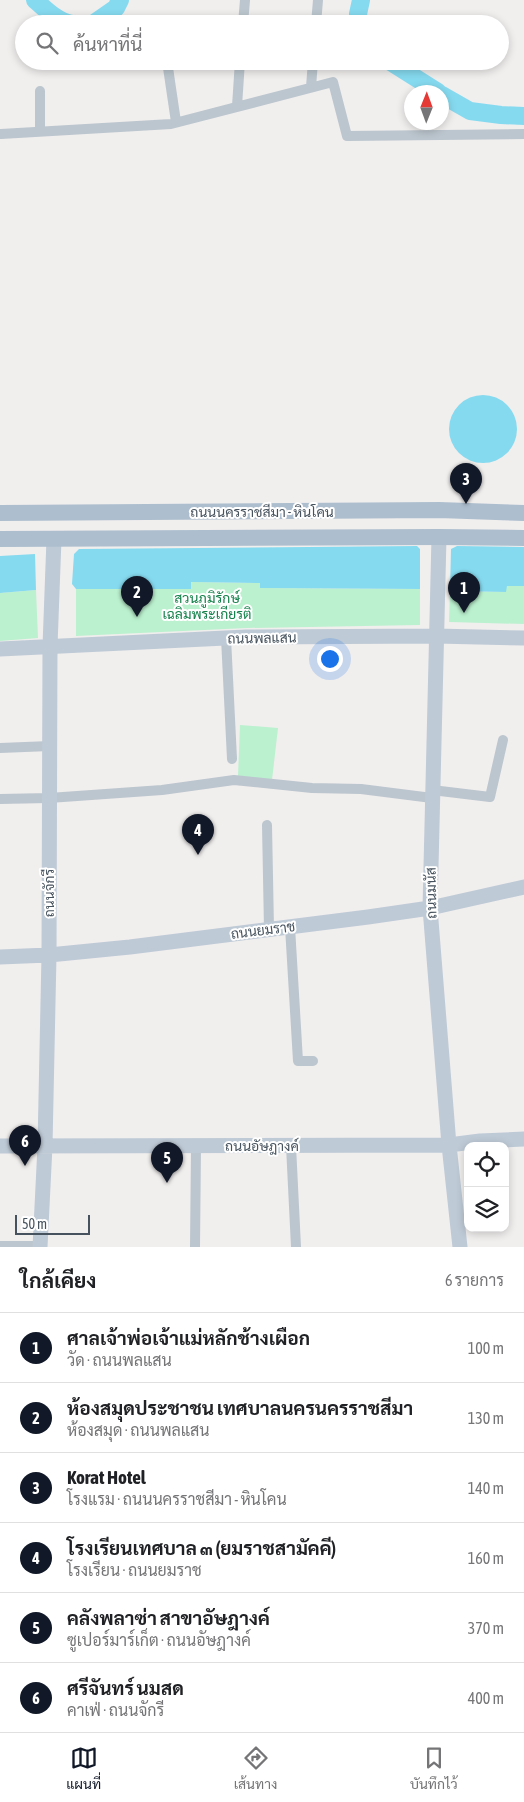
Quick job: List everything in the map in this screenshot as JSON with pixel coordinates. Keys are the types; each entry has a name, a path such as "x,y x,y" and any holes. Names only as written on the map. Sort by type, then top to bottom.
{"main road":[{"name":"ถนนนครราชสีมา - หินโคน","path":"0,513 439,510 524,513"},
{"path":"439,510 439,537"},
{"path":"54,539 55,513"},
{"name":"ถนนนครราชสีมา - หินโคน","path":"0,539 524,538"}],"street":[{"path":"244,15 245,0"},
{"path":"317,15 318,0"},
{"path":"168,70 176,122"},
{"path":"236,106 239,70"},
{"path":"311,86 312,70"},
{"path":"0,134 176,122 311,86 333,82 347,136 524,134"},
{"path":"40,91 40,131"},
{"name":"ถนนมนัส","path":"439,537 430,908 449,1145 460,1247"},
{"name":"ถนนจักรี","path":"40,1246 45,1146 50,955 50,646 54,539"},
{"name":"ถนนพลแสน","path":"0,649 226,638 436,636 524,638"},
{"path":"226,638 232,759"},
{"path":"0,799 49,798 162,790 234,780 312,788 361,789 490,798 503,740"},
{"path":"0,748 50,746"},
{"path":"267,825 269,929"},
{"name":"ถนนยมราช","path":"0,957 50,955 130,947 290,927 430,908 524,887"},
{"path":"290,927 298,1061 313,1061"},
{"name":"ถนนอัษฎางค์","path":"0,1146 449,1145 480,1141 524,1139"},
{"path":"195,1247 196,1146"},
{"path":"291,1146 296,1247"},
{"path":"0,1246 40,1246"}],"green space":[{"name":"สวนภูมิรักษ์ เฉลิมพระเกียรติ","path":"191,582 260,583 261,588 420,589 420,625 247,628 76,636 76,589 191,589"},
{"path":"506,586 524,586 524,624 449,622 450,591 506,592"},
{"path":"36,590 38,638 0,641 0,593"},
{"path":"240,725 278,728 272,780 238,776"}],"water":[{"path":"476,395 490,395 502,400 512,410 517,422 517,436 512,448 502,458 490,463 476,463 464,458 454,448 449,436 449,422 454,410 464,400"},
{"path":"417,546 420,549 420,589 260,588 260,583 191,582 191,589 76,589 72,584 74,554 79,549"},
{"path":"457,546 524,547 524,586 507,586 506,592 450,591 451,549"},
{"path":"35,554 36,590 0,593 0,556"}],"waterway":[{"path":"35,0 53,15"},
{"path":"106,15 116,8 120,0"},
{"path":"358,15 361,0"},
{"path":"403,70 427,85"},
{"path":"449,99 470,111 524,116"}],"place":[{"name":"Korat Hotel","path":"466,504"},
{"name":"ศาลเจ้าพ่อเจ้าแม่หลักช้างเผือก","path":"464,613"},
{"name":"ห้องสมุดประชาชน เทศบาลนครนครราชสีมา","path":"137,617"},
{"name":"โรงเรียนเทศบาล ๓ (ยมราชสามัคคี)","path":"198,855"},
{"name":"ศรีจันทร์ นมสด","path":"25,1166"},
{"name":"คลังพลาซ่า สาขาอัษฎางค์","path":"167,1183"}]}
